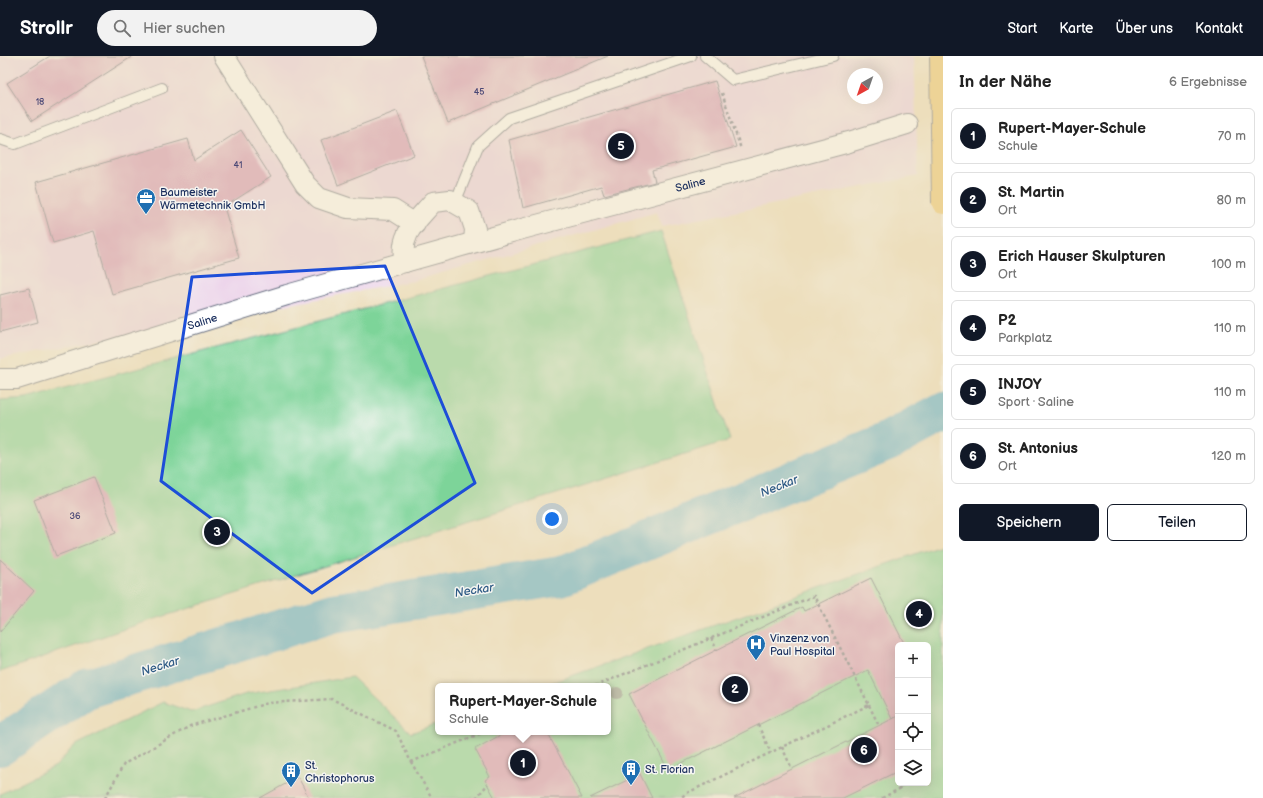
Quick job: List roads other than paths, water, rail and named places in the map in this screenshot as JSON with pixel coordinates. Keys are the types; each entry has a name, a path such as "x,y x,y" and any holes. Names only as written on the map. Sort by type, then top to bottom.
{"main road":[{"path":"941,56 943,203"}],"street":[{"path":"224,56 305,184 319,198 348,208 393,210 415,224"},
{"name":"Saline","path":"0,379 17,379 287,295 474,242 849,142 907,124"},
{"path":"405,262 403,246 408,232 433,202 450,200 469,211 475,229 474,242"}],"lane":[{"path":"455,203 478,146 509,118 691,56"},
{"path":"705,56 733,80 833,56"},
{"path":"0,138 15,144 162,88"}],"waterway":[{"name":"Neckar","path":"0,746 86,689 333,613 561,576 887,442 943,412"}],"place":[{"name":"INJOY","path":"621,146"},
{"name":"Baumeister Wärmetechnik GmbH","path":"146,215"},
{"name":"Erich Hauser Skulpturen","path":"217,532"},
{"name":"P2","path":"919,614"},
{"name":"Vinzenz von Paul Hospital","path":"756,661"},
{"name":"St. Martin","path":"735,689"},
{"name":"St. Antonius","path":"864,750"},
{"name":"Rupert-Mayer-Schule","path":"523,763"},
{"name":"St. Florian","path":"631,786"},
{"name":"St. Christophorus","path":"291,788"}]}
